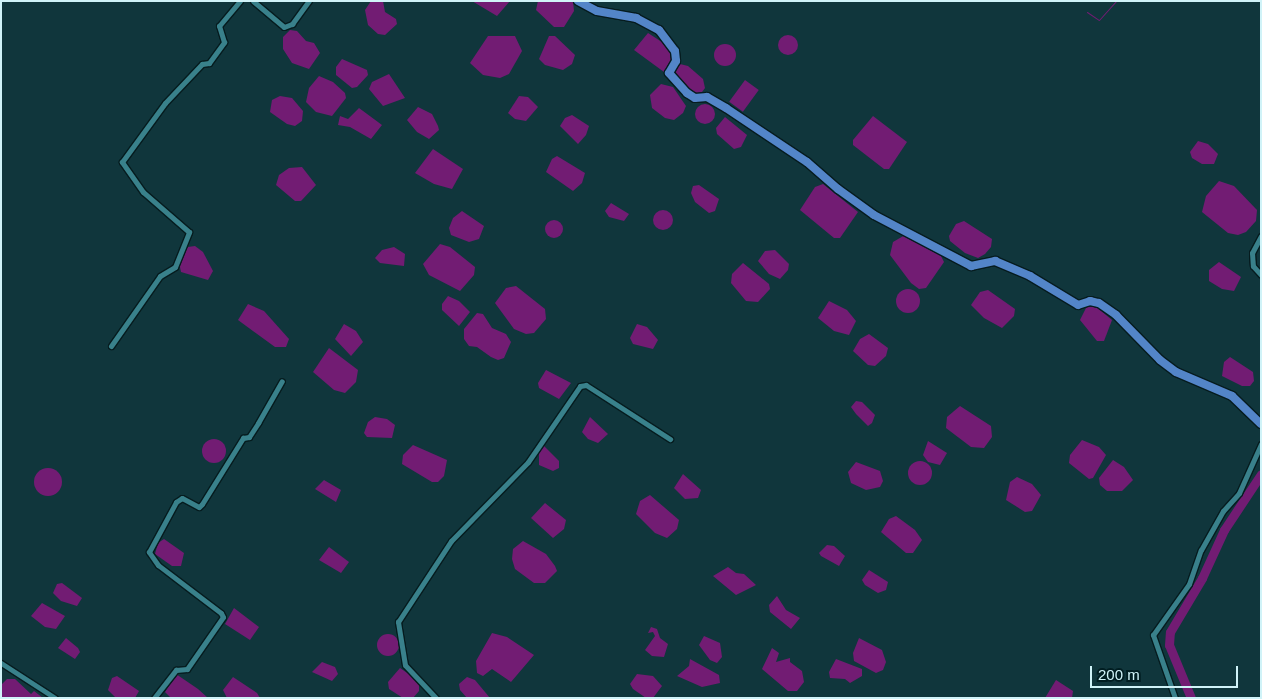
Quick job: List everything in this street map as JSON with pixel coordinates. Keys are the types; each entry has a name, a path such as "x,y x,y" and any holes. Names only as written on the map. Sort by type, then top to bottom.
{"main road":[{"path":"578,1 597,11 636,18 659,30 675,51 676,61 669,73 687,93 695,98 707,97 726,108 807,162 838,189 874,215 971,266 995,261 1030,276 1078,305 1090,301 1099,303 1116,315 1160,360 1176,372 1232,396 1261,424"}],"street":[{"path":"111,346 160,276 175,267 189,232 142,192 122,162 165,103 202,64 209,63 224,42 219,26 240,1"},
{"path":"253,1 284,27 292,24 309,1"},
{"path":"1261,236 1252,253 1253,266 1261,275"},
{"path":"154,698 176,670 187,670 223,618 222,613 158,565 149,552 176,502 182,498 199,507 202,504 243,438 249,437 282,381"},
{"path":"436,698 405,665 398,622 452,541 528,462 580,386 586,385 670,439"},
{"path":"1176,698 1153,635 1189,584 1201,550 1224,511 1239,493 1261,444"},
{"path":"1,663 55,698"}],"shaded area":[{"path":"371,1 383,1 385,12 396,19 397,24 385,35 378,34 368,25 365,10"},
{"path":"472,1 510,1 497,16"},
{"path":"538,1 573,1 574,11 564,27 554,27 536,10"},
{"path":"290,30 297,31 306,41 314,43 320,53 309,69 292,63 283,49 283,37"},
{"path":"648,33 671,48 673,57 664,72 634,50"},
{"path":"784,35 792,35 798,41 798,49 792,55 784,55 778,49 778,41"},
{"path":"488,36 515,36 522,51 509,74 500,78 483,75 470,63"},
{"path":"549,36 555,36 575,55 572,64 563,70 545,65 539,59"},
{"path":"725,44 733,47 736,55 733,63 725,66 717,63 714,55 717,47"},
{"path":"342,59 367,70 368,75 357,87 352,88 336,75 336,67"},
{"path":"680,64 688,66 703,79 705,88 702,92 695,94 686,90 675,79 674,71"},
{"path":"389,74 405,98 383,106 369,89 372,82"},
{"path":"319,76 333,82 345,93 346,98 332,116 316,112 306,102 309,88"},
{"path":"745,80 759,90 743,112 729,102"},
{"path":"661,84 673,87 686,106 683,113 674,120 665,118 652,108 650,95"},
{"path":"280,96 292,98 303,111 302,121 295,126 287,124 270,112 272,100"},
{"path":"519,96 528,97 538,107 526,121 515,119 508,113"},
{"path":"705,104 712,107 715,114 712,121 705,124 698,121 695,114 698,107"},
{"path":"418,107 432,114 438,126 439,130 429,139 417,132 407,120"},
{"path":"359,108 382,125 371,139 350,127 338,125 340,116 348,119"},
{"path":"572,115 589,126 586,135 578,144 560,126 565,118"},
{"path":"873,116 907,142 889,169 884,169 853,145 853,140"},
{"path":"725,117 747,135 741,147 734,149 717,134 716,128"},
{"path":"1198,141 1208,144 1218,154 1214,164 1202,164 1192,158 1190,152"},
{"path":"433,149 463,169 452,189 434,184 415,173"},
{"path":"557,156 585,173 582,183 573,191 546,172 552,159"},
{"path":"302,167 316,185 301,201 295,201 276,185 279,175 289,168"},
{"path":"1219,181 1234,186 1257,210 1256,221 1246,232 1238,235 1228,233 1202,212 1206,196"},
{"path":"823,184 858,212 840,238 834,238 800,210 815,187"},
{"path":"699,185 719,199 715,211 709,213 695,202 691,193 693,186"},
{"path":"611,203 629,214 624,221 609,217 605,211"},
{"path":"659,210 667,210 673,216 673,224 667,230 659,230 653,224 653,216"},
{"path":"462,211 484,226 479,239 469,242 451,235 449,228 453,218"},
{"path":"550,220 558,220 563,225 561,236 550,238 545,233 545,225"},
{"path":"964,221 992,239 991,247 978,258 965,253 950,241 949,236 956,224"},
{"path":"905,235 941,256 944,262 926,288 919,289 911,283 890,255 893,242"},
{"path":"440,244 450,247 475,267 474,275 460,291 429,275 423,264"},
{"path":"195,246 203,252 213,271 208,280 181,272 179,262 182,253 188,247"},
{"path":"394,247 405,254 404,266 380,263 375,258 382,250"},
{"path":"775,250 789,264 788,270 780,279 769,274 758,261 765,251"},
{"path":"1219,262 1241,277 1234,291 1222,289 1209,281 1209,270"},
{"path":"743,263 769,284 770,289 758,302 746,301 731,283 732,274"},
{"path":"516,286 545,309 546,319 534,333 526,334 514,329 495,303 506,288"},
{"path":"908,289 916,293 920,301 916,309 908,313 900,309 896,301 900,293"},
{"path":"988,290 1015,309 1014,316 1002,328 984,318 971,305 980,292"},
{"path":"448,296 459,301 470,312 459,326 442,310 442,304"},
{"path":"829,301 847,310 856,321 849,335 834,331 818,318"},
{"path":"248,304 264,311 289,339 286,347 275,347 238,320"},
{"path":"1094,305 1112,320 1104,341 1097,341 1080,320 1087,306"},
{"path":"477,313 483,314 492,328 506,334 511,342 504,358 498,360 491,357 477,347 469,346 464,339 464,329"},
{"path":"344,324 356,331 363,342 351,356 335,339"},
{"path":"637,324 647,327 658,340 653,349 633,344 630,338"},
{"path":"869,334 888,348 886,356 875,366 868,365 853,351 860,339"},
{"path":"329,348 358,370 356,382 345,393 334,390 313,372"},
{"path":"1230,357 1253,372 1254,381 1250,386 1242,386 1222,376 1224,362"},
{"path":"546,370 571,383 559,399 539,388 538,383"},
{"path":"856,401 862,402 875,415 872,423 868,426 851,407"},
{"path":"960,406 991,426 992,437 984,448 971,447 946,428 947,417"},
{"path":"375,417 387,419 395,425 392,438 367,437 364,433 368,422"},
{"path":"590,417 608,434 598,443 588,439 582,432"},
{"path":"214,439 223,442 226,451 223,460 214,463 205,460 202,451 205,442"},
{"path":"1082,440 1099,447 1106,455 1093,478 1089,479 1069,463 1070,455"},
{"path":"928,441 947,453 940,465 928,462 923,455"},
{"path":"413,445 447,460 444,476 438,482 432,482 402,464 403,455"},
{"path":"544,446 559,461 559,468 553,471 539,465 539,451"},
{"path":"1113,460 1124,467 1133,480 1122,491 1107,491 1100,485 1099,478"},
{"path":"920,461 925,462 931,468 931,478 925,484 920,485 915,484 909,478 908,473 909,468 915,462"},
{"path":"856,462 880,471 883,481 880,487 866,490 851,483 848,472"},
{"path":"48,468 58,472 62,482 58,492 48,496 38,492 34,482 38,472"},
{"path":"683,474 701,490 698,498 685,499 674,488"},
{"path":"1017,477 1032,484 1041,495 1032,511 1025,512 1006,500 1010,482"},
{"path":"324,480 341,490 336,502 315,489"},
{"path":"650,495 679,520 677,529 667,538 655,533 636,514 640,501"},
{"path":"545,503 566,520 564,529 553,538 531,518"},
{"path":"896,516 915,530 922,540 913,553 906,553 881,532 889,519"},
{"path":"164,539 184,553 181,566 172,566 155,554 158,543"},
{"path":"523,541 546,554 555,566 557,571 545,583 534,583 515,569 512,559 513,549"},
{"path":"827,545 834,546 845,556 839,566 819,553"},
{"path":"329,547 349,562 341,573 319,560"},
{"path":"728,567 736,573 744,574 756,585 736,595 713,576"},
{"path":"869,570 888,582 886,590 878,593 865,585 862,580"},
{"path":"62,583 82,598 77,606 61,601 53,593 57,584"},
{"path":"777,596 786,610 800,618 791,629 770,612 769,605"},
{"path":"42,603 65,616 56,629 45,627 31,616"},
{"path":"234,608 259,627 250,640 225,624"},
{"path":"651,627 657,629 660,638 668,644 664,657 652,656 645,650 655,636 653,632 648,633"},
{"path":"492,633 507,637 534,655 511,682 492,669 483,676 477,673 476,661"},
{"path":"388,634 396,637 399,645 396,653 388,656 380,653 377,645 380,637"},
{"path":"704,636 720,643 722,657 717,663 710,660 699,645"},
{"path":"66,638 80,652 75,659 58,648"},
{"path":"859,638 882,650 886,662 883,670 876,673 854,661 853,653"},
{"path":"772,648 779,653 776,662 790,658 790,662 802,671 804,682 797,691 788,691 762,669"},
{"path":"690,659 719,675 720,683 702,687 677,676 689,666"},
{"path":"836,659 862,669 862,676 850,683 845,679 830,678 829,672"},
{"path":"322,662 335,667 338,674 332,681 312,672"},
{"path":"400,668 419,681 419,691 413,698 403,698 389,689 388,682"},
{"path":"176,674 208,698 171,698 165,692"},
{"path":"637,674 653,676 662,686 653,698 646,698 633,689 630,684"},
{"path":"117,676 139,691 135,698 116,698 108,690 112,678"},
{"path":"233,677 257,693 260,698 227,698 223,690"},
{"path":"467,677 475,680 490,698 467,698 460,690 459,684"},
{"path":"7,679 15,679 31,694 34,691 43,698 1,698 1,685"},
{"path":"1056,680 1073,691 1072,698 1045,698"}],"waterway":[{"path":"1087,12 1099,20 1116,1"},
{"path":"1191,698 1169,645 1170,632 1202,578 1224,530 1261,474"}]}
